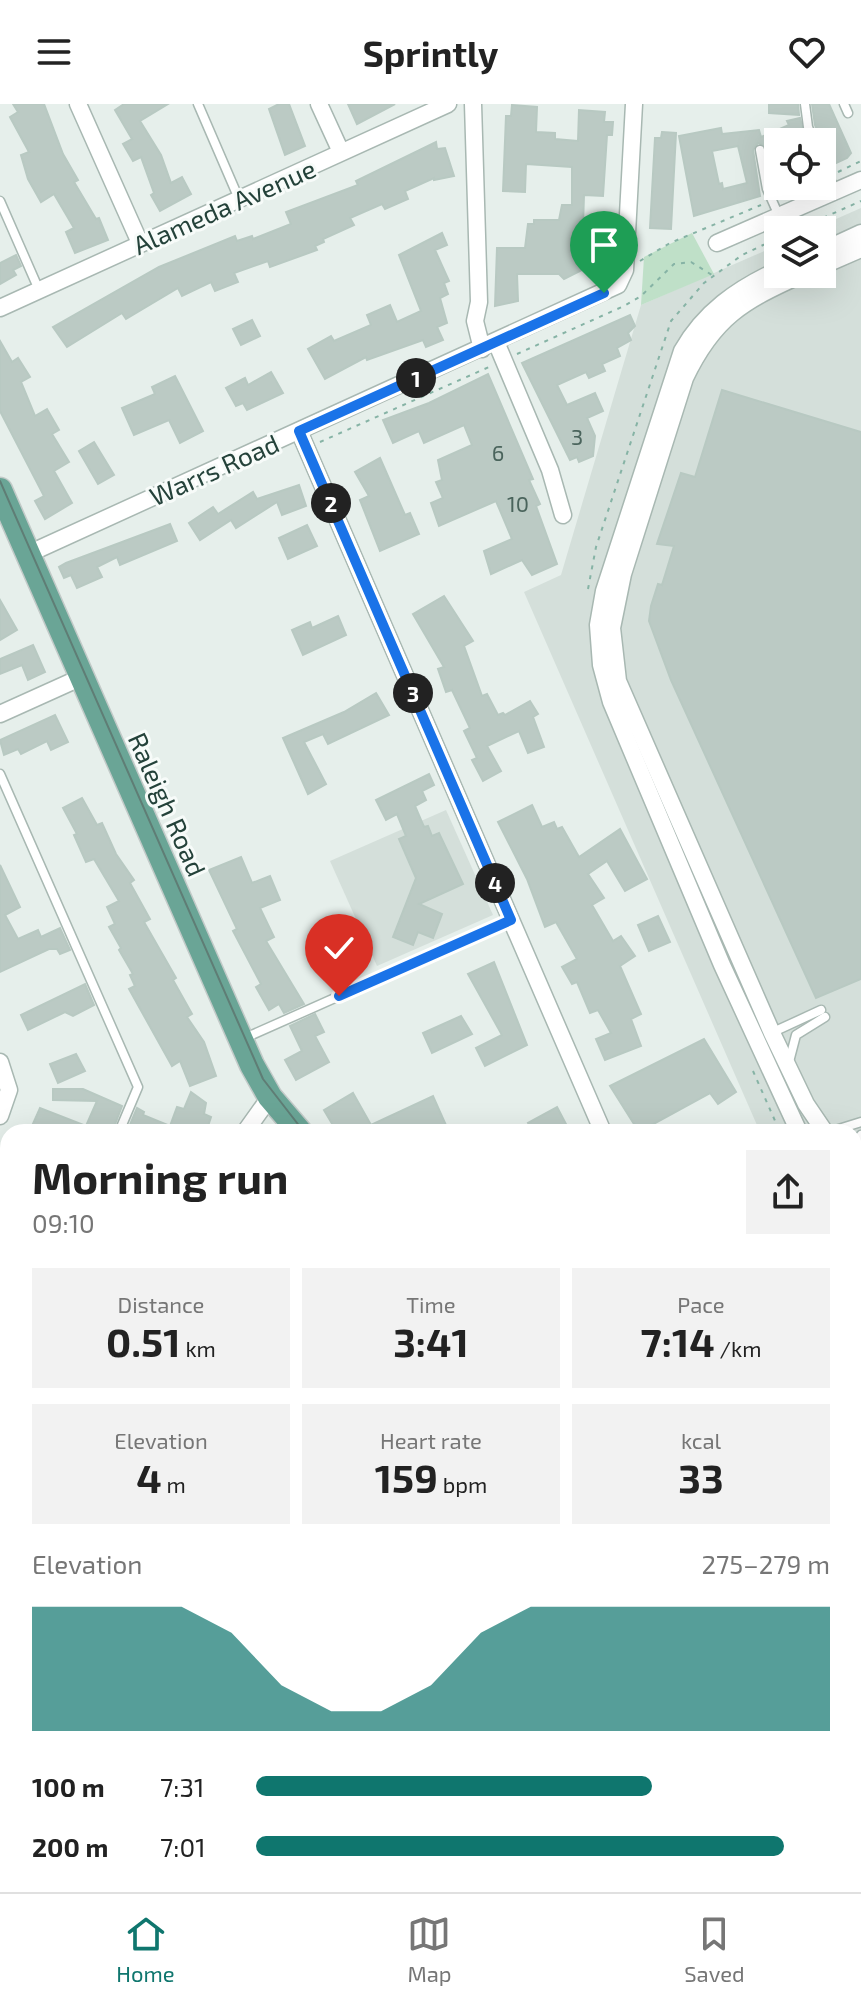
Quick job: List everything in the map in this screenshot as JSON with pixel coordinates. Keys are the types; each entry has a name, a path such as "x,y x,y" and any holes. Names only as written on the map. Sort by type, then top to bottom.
{"main road":[{"name":"Raleigh Road","path":"0,490 241,1040 270,1097 293,1124"}],"street":[{"path":"78,104 140,243"},
{"path":"319,104 341,152"},
{"name":"Alameda Avenue","path":"0,308 448,104"},
{"path":"473,104 479,302 475,321 490,345 550,470 563,515"},
{"path":"622,277 634,104"},
{"path":"836,192 861,180"},
{"path":"779,216 816,200"},
{"path":"717,243 764,223"},
{"path":"836,245 861,233"},
{"path":"836,260 861,249"},
{"name":"Warrs Road","path":"28,554 490,345 622,277"},
{"path":"764,278 724,301 700,324 682,351 604,591 598,625 601,665 611,702 646,764 792,1075 822,1124"},
{"path":"775,288 736,308 704,341 685,378 623,574 612,628 615,667 646,764 756,1041 795,1124"},
{"path":"299,431 600,1124"},
{"path":"0,714 82,677"},
{"path":"0,1062 9,1090 0,1116"},
{"path":"251,1124 270,1097"}],"lane":[{"path":"198,104 239,199"},
{"path":"805,104 808,128"},
{"path":"844,104 848,113"},
{"path":"760,150 764,167"},
{"path":"772,200 779,216"},
{"path":"0,201 39,290"},
{"path":"0,774 138,1087 122,1124"},
{"path":"241,1040 511,920"},
{"path":"756,1041 823,1014 793,1038 789,1050 792,1075"}],"path":[{"path":"836,172 861,161"},
{"path":"622,277 670,243 772,200"},
{"path":"827,216 861,201"},
{"path":"588,592 596,547 671,321 704,283 742,255 764,245"},
{"path":"750,1063 777,1124"}],"shaded area":[{"path":"861,208 861,1124 757,1124 524,592 561,575 641,305 764,251 764,288 836,288 836,219"},
{"path":"446,810 493,915 377,966 330,861"}],"green space":[{"path":"692,233 714,274 641,305 644,257"}],"building":[{"path":"13,104 44,104 63,154 78,180 74,182 96,219 99,218 108,240 75,253 66,232 74,228 54,194 41,202 28,179 21,155 29,152 10,117 18,112"},
{"path":"124,104 168,104 140,121 161,155 171,183 182,177 191,194 160,211 151,195 154,193 141,157 133,161 123,144 132,139 115,110"},
{"path":"279,104 289,104 305,146 285,155 269,109"},
{"path":"348,104 395,104 357,124"},
{"path":"769,104 798,104 799,115 769,113"},
{"path":"812,104 829,104 851,153 847,158 836,163 836,128 816,128"},
{"path":"512,105 537,107 536,132 555,133 555,139 578,141 579,110 605,112 604,122 613,122 612,135 607,135 603,196 584,195 583,226 612,227 612,245 605,245 605,257 579,257 582,270 564,279 559,274 517,274 518,301 495,306 497,248 525,248 528,224 534,224 534,220 559,220 562,205 572,205 572,167 526,164 525,192 503,191 506,116 511,116"},
{"path":"800,118 802,128 782,128 789,125 787,121"},
{"path":"721,128 722,134 759,130 761,137 764,136 764,145 758,143 753,150 760,196 694,216 679,136","holes":["738,146 747,183 723,189 722,183 719,184 712,151"]},
{"path":"662,132 676,133 671,229 650,228 655,138 661,138"},
{"path":"436,142 437,149 445,148 454,176 434,178 405,191 408,199 385,209 382,204 350,218 354,225 323,239 324,242 315,246 317,250 270,267 268,261 234,273 238,282 215,291 211,282 182,296 178,288 126,319 122,313 67,347 53,327 159,267 235,236 237,241 252,236 253,239 291,224 286,212 358,185 356,181"},
{"path":"442,233 447,245 435,250 449,281 444,283 448,294 440,298 447,323 437,327 443,340 426,347 423,340 367,360 366,357 325,379 308,349 331,336 334,341 371,325 367,315 390,305 397,322 421,311 399,255"},
{"path":"16,255 21,266 13,270 16,275 0,284 0,263"},
{"path":"630,315 635,326 628,333 631,340 617,348 620,356 602,364 605,371 589,378 586,372 557,385 567,405 595,393 603,411 587,418 595,436 593,456 579,462 577,457 570,460 522,363"},
{"path":"252,320 260,336 241,345 233,329"},
{"path":"0,341 12,362 18,358 30,377 21,382 35,416 47,409 59,430 52,434 69,462 54,471 72,503 45,519 35,501 44,496 0,411"},
{"path":"271,372 283,393 247,410 243,403 236,406 226,388 245,378 248,385"},
{"path":"488,374 533,479 529,480 540,504 536,506 557,564 532,575 522,560 491,574 484,551 512,539 496,501 439,526 431,503 443,498 436,482 442,480 438,460 472,445 464,425 424,443 419,431 393,443 383,420 429,403"},
{"path":"175,376 203,431 180,443 169,420 134,435 122,408 155,394 152,387"},
{"path":"722,390 861,432 861,979 816,998 671,680 649,621 658,584 662,585 674,546 657,544 681,473 695,477"},
{"path":"94,442 114,475 98,484 79,451"},
{"path":"380,458 405,515 410,513 419,534 380,551 360,500 369,496 355,472"},
{"path":"299,485 306,506 282,515 277,502 236,528 231,520 200,540 189,523 213,507 218,514 253,492 257,499"},
{"path":"170,524 177,541 120,565 117,557 97,567 102,577 77,588 71,575 64,578 59,567 66,563"},
{"path":"307,525 317,546 288,559 279,538"},
{"path":"444,596 473,641 464,646 482,696 487,694 498,715 505,715 530,701 538,714 533,717 544,747 528,753 519,731 487,746 501,771 483,781 472,760 477,758 464,731 470,728 452,690 446,692 438,669 444,667 413,614"},
{"path":"0,600 17,630 0,640"},
{"path":"338,616 346,635 303,655 292,630 310,622 312,628"},
{"path":"33,645 45,672 28,680 22,665 0,674 0,659"},
{"path":"376,693 389,715 328,744 323,734 304,742 326,784 308,794 283,738 344,712"},
{"path":"55,715 68,742 51,750 47,741 21,754 18,749 4,755 0,740"},
{"path":"429,774 434,785 422,791 426,800 415,806 424,827 428,826 432,836 439,833 463,884 419,904 442,914 433,938 418,932 413,945 393,937 416,878 399,839 406,836 397,814 386,820 376,800"},
{"path":"82,798 97,825 102,823 116,854 134,880 130,883 150,919 144,922 176,978 173,980 192,1014 187,1017 204,1042 216,1076 190,1086 180,1061 172,1066 129,989 135,986 130,975 133,974 109,927 115,924 107,907 119,901 94,859 86,862 74,835 77,834 63,808"},
{"path":"532,805 542,827 554,822 557,829 562,827 579,857 620,829 647,879 625,891 607,861 588,874 604,898 592,905 613,941 621,936 635,956 620,966 641,1014 631,1019 641,1046 605,1060 596,1039 611,1033 598,1010 590,1013 577,982 572,984 562,967 577,959 556,922 545,927 527,879 498,822"},
{"path":"241,857 252,883 270,876 280,900 260,908 274,937 266,941 304,1004 284,1013 279,1004 269,1010 256,987 261,984 233,931 237,929 209,870"},
{"path":"0,865 20,907 5,915 18,939 38,930 41,937 60,928 70,950 60,954 57,949 49,949 0,972"},
{"path":"658,916 670,942 649,951 638,925"},
{"path":"494,962 527,1045 485,1066 476,1048 502,1035 468,974"},
{"path":"85,984 94,1005 73,1016 65,1012 28,1030 21,1015"},
{"path":"315,1014 324,1032 315,1036 329,1062 296,1080 285,1060 302,1051 290,1026"},
{"path":"461,1016 472,1034 432,1053 423,1033"},
{"path":"704,1039 736,1092 718,1104 710,1093 654,1124 634,1124 610,1086"},
{"path":"76,1054 85,1071 58,1083 50,1064"},
{"path":"53,1089 83,1089 122,1106 115,1124 87,1124 97,1101 53,1100"},
{"path":"191,1092 206,1103 204,1114 211,1117 209,1124 171,1124 177,1107 184,1109"},
{"path":"353,1093 370,1124 332,1124 324,1110"},
{"path":"433,1096 445,1124 373,1124"},
{"path":"557,1107 566,1124 529,1124"},
{"path":"40,1108 81,1124 33,1124"},
{"path":"137,1108 144,1112 143,1115 165,1124 130,1124"}],"tram line":[{"path":"0,481 263,1079 298,1124"}],"route":[{"path":"339,996 511,920 299,431 604,293"}]}
